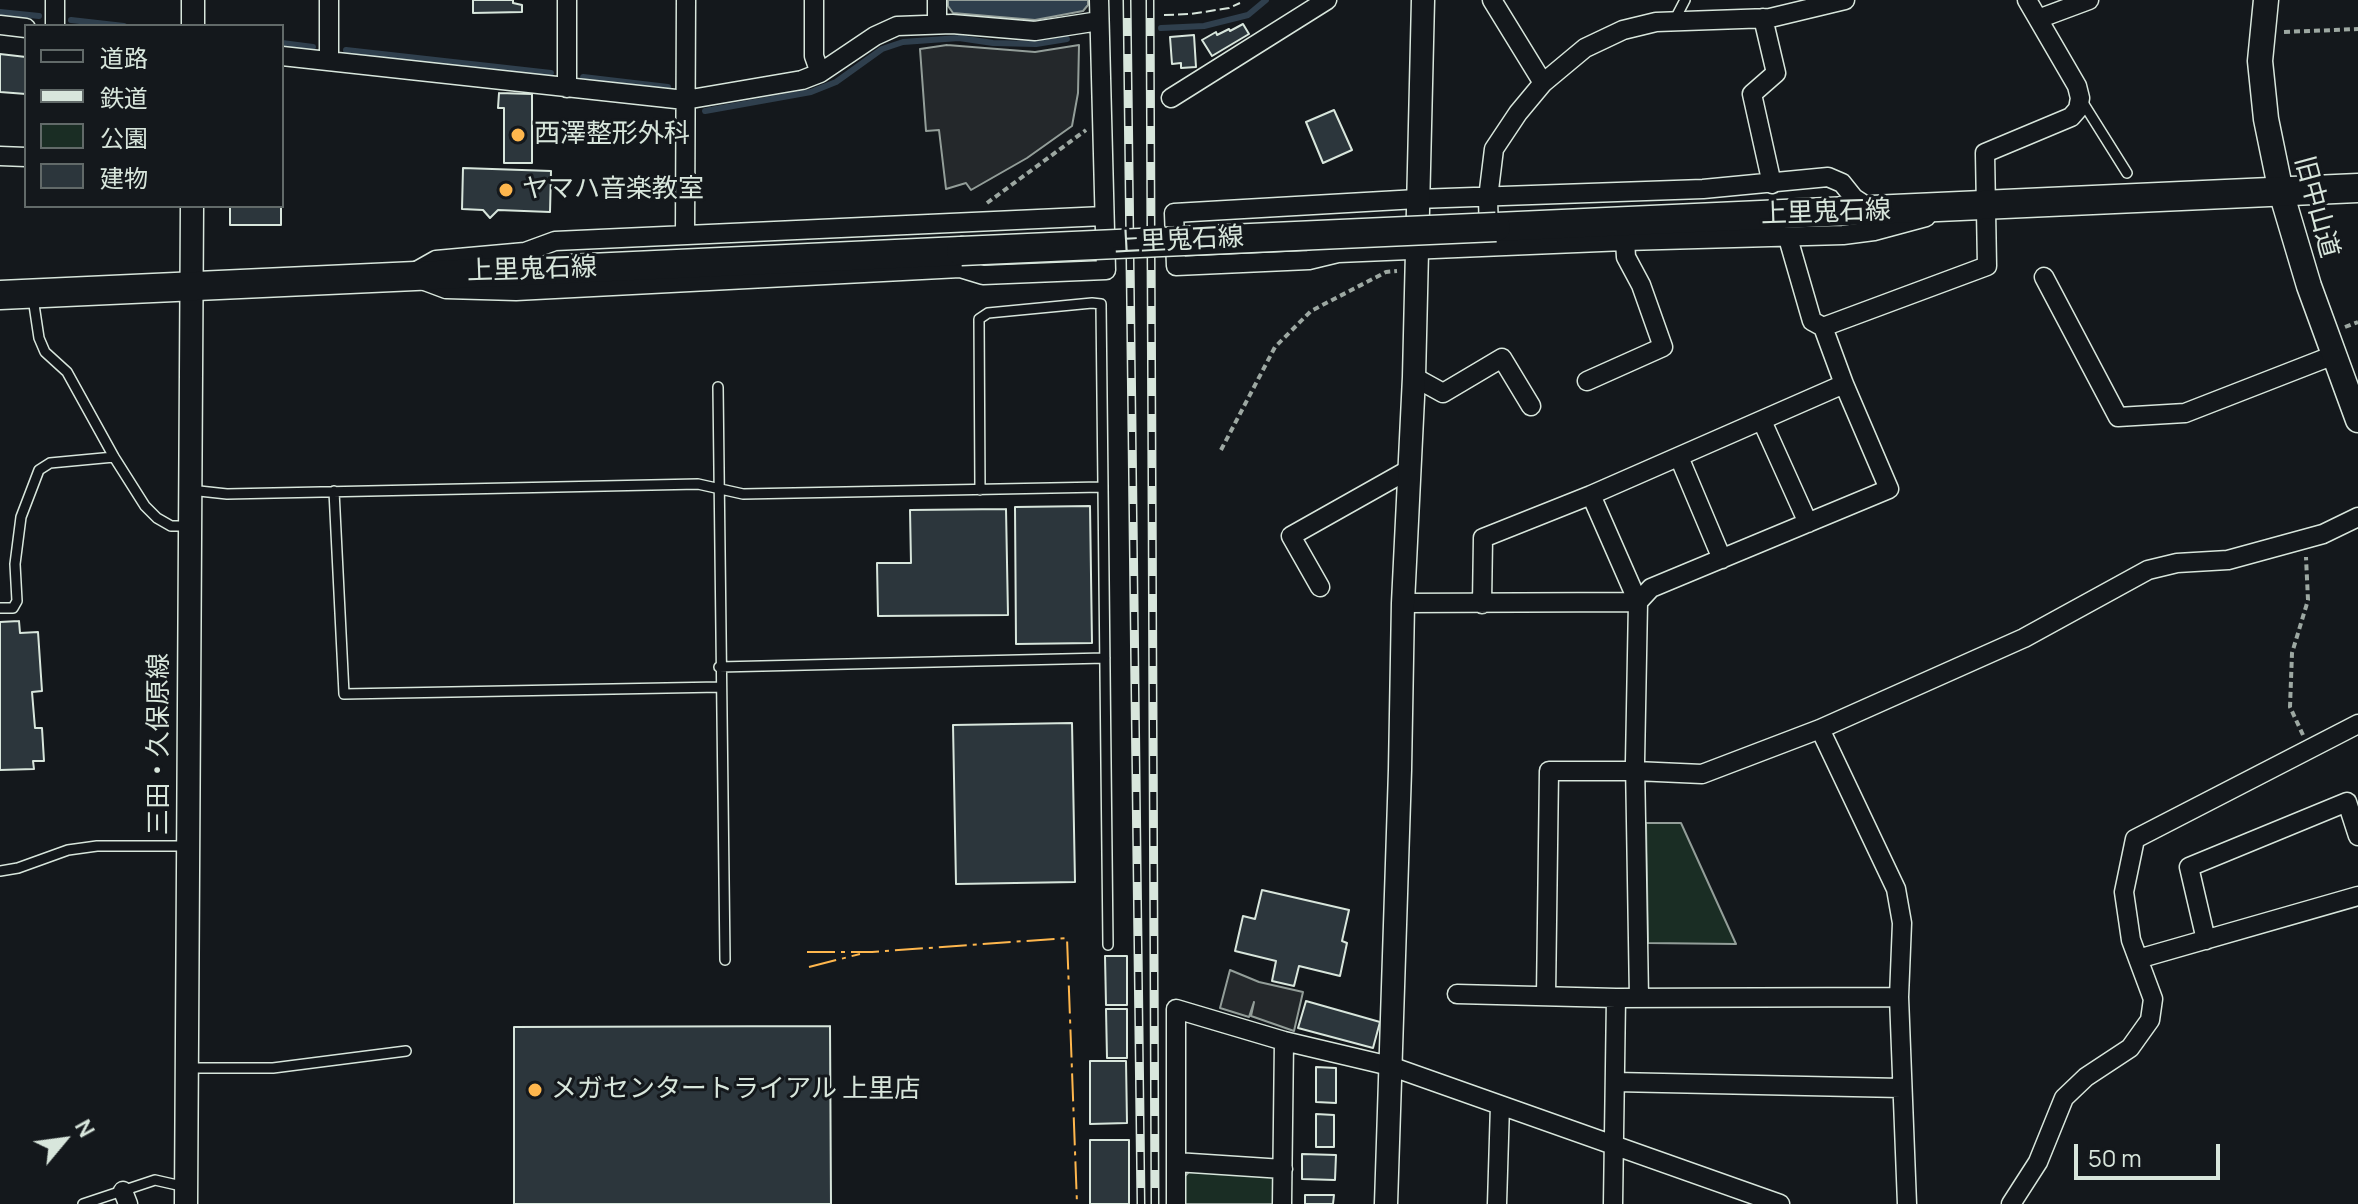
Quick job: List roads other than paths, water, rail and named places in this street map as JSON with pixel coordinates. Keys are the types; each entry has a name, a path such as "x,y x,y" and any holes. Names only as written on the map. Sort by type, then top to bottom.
{"main road":[{"name":"旧中山道","path":"2266,0 2260,61 2266,119 2281,192 2309,286 2358,420"},
{"name":"上里鬼石線","path":"0,295 961,251 1492,237 1874,211 2358,188"}],"street":[{"path":"55,0 55,24"},
{"path":"193,0 193,24"},
{"path":"329,0 329,61"},
{"path":"567,0 567,88"},
{"path":"685,235 686,0"},
{"path":"814,0 814,56 820,73"},
{"path":"937,0 937,24"},
{"path":"409,275 446,289 516,291 960,268 990,275 1106,270 1099,0"},
{"path":"1171,98 1327,0"},
{"path":"1386,1204 1403,603 1414,377 1423,0"},
{"path":"1492,0 1543,83"},
{"path":"1492,237 1488,198 1494,149 1543,83 1585,48 1623,30 1656,22 1763,18 1845,0"},
{"path":"1823,327 1987,266 1974,206 1985,153 2071,117 2078,109 2080,98 2077,86 2027,0"},
{"path":"2038,19 2089,0"},
{"path":"1763,18 1776,73 1752,94 1772,184"},
{"path":"284,56 685,100 802,80 820,73 875,36 897,26 937,24 1035,31 1099,21"},
{"path":"0,25 24,28"},
{"path":"0,156 24,157"},
{"path":"1874,211 1854,198 1836,178 1772,184 1174,213 1176,266 1309,260 1338,253 1416,261 1492,237 1625,241 1843,235 1874,231 1974,206"},
{"name":"三田・久保原線","path":"186,1196 192,208"},
{"path":"409,275 436,260 525,252 555,241 1104,216"},
{"path":"1403,603 1638,602 1651,588 1889,489 1823,327 1812,321 1788,238"},
{"path":"1587,381 1663,347 1641,285 1626,257 1625,241"},
{"path":"2044,277 2118,417 2185,413 2334,355"},
{"path":"1414,377 1443,393 1502,358 1531,406"},
{"path":"1482,604 1483,538 1591,495 1844,384"},
{"path":"1762,421 1808,523"},
{"path":"1679,457 1722,559"},
{"path":"1320,587 1291,536 1410,469"},
{"path":"1591,495 1638,602 1635,771 1639,998"},
{"path":"1546,996 1549,771 1702,774 1820,729 2024,638 2148,570 2177,563 2228,560 2323,534 2358,517"},
{"path":"2011,1204 2038,1162 2064,1098 2086,1077 2130,1048 2150,1020 2153,999 2131,940 2124,892 2135,839 2358,724"},
{"path":"1820,729 1896,889 1902,923 1899,997 1907,1204"},
{"path":"2206,940 2189,867 2347,802 2358,836"},
{"path":"2138,959 2358,896"},
{"path":"1457,994 1616,998 1899,997"},
{"path":"1613,1204 1616,998"},
{"path":"1176,1204 1176,1009 1284,1041 1390,1066 1614,1145 1737,1198 1780,1204"},
{"path":"1282,1204 1284,1041"},
{"path":"1615,1082 1901,1088"},
{"path":"1497,1204 1500,1105"},
{"path":"1176,1162 1283,1169"}],"lane":[{"path":"1674,21 1685,0"},
{"path":"2080,98 2127,173"},
{"path":"32,293 39,338 45,352 67,372 145,506 171,526 190,526"},
{"path":"980,490 979,319 988,313 1101,304 1108,945"},
{"path":"718,387 719,667 725,960"},
{"path":"0,608 13,608 17,601 15,564 21,517 39,470 50,463 114,457"},
{"path":"190,490 227,494 698,484 743,494 1102,487"},
{"path":"334,491 344,694 720,687"},
{"path":"719,667 1105,658"},
{"path":"0,871 18,868 68,850 97,846 187,846"},
{"path":"186,1068 273,1068 406,1051"},
{"path":"83,1204 126,1197 155,1180 186,1196"}],"water":[{"path":"948,0 1088,0 1088,5 1083,11 1035,20 953,13"}],"waterway":[{"path":"1161,28 1204,26 1248,15 1266,0"},
{"path":"0,12 39,16"},
{"path":"71,20 106,24"},
{"path":"705,111 811,92 836,82 882,49 903,42 959,38 1036,44 1067,39"},
{"path":"284,43 313,47"},
{"path":"346,50 551,73"},
{"path":"583,77 668,87"}],"railway":[{"path":"1127,0 1141,1204"},
{"path":"1150,0 1155,1204"}],"place":[{"name":"西澤整形外科","path":"518,135"},
{"name":"ヤマハ音楽教室","path":"506,190"},
{"name":"メガセンタートライアル 上里店","path":"535,1090"}]}
